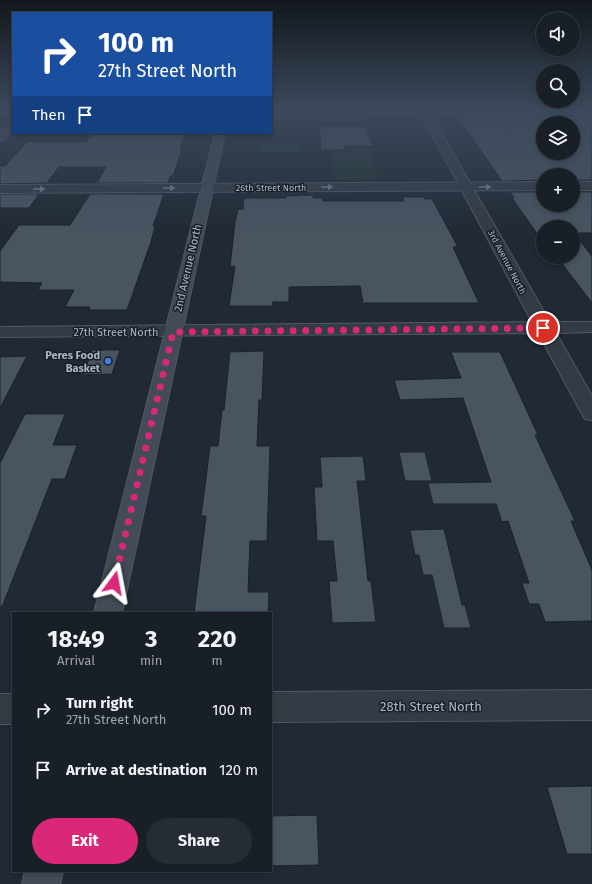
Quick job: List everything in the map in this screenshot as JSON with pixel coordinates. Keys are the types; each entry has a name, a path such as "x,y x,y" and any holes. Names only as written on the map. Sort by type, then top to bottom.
{"main road":[{"name":"2nd Avenue North","path":"108,612 215,151"},
{"path":"41,884 44,872"}],"street":[{"name":"3rd Avenue North","path":"446,151 592,414"},
{"name":"26th Street North","path":"0,189 536,186"},
{"path":"580,186 592,186"},
{"name":"27th Street North","path":"0,332 173,332 592,327"},
{"name":"28th Street North","path":"272,707 592,705"},
{"path":"0,709 12,709"}],"shaded area":[{"path":"260,151 302,151 302,152"},
{"path":"344,151 371,151 379,179 334,179 330,155"}],"building":[{"path":"19,151 182,151 173,176 170,176 168,183 97,183 106,167 59,167 47,183 0,184 0,166 5,166"},
{"path":"481,151 536,151 536,160 580,160 580,151 592,151 592,180 580,180 580,168 536,168 536,180 502,181"},
{"path":"510,192 536,192 536,212 580,212 580,192 592,192 592,233 580,233 580,220 536,220 536,232 512,198 514,198"},
{"path":"0,194 39,194 29,208 0,208"},
{"path":"90,194 164,194 153,226 155,226 151,242 127,310 89,310 90,307 65,307 74,290 38,290 42,283 0,282 0,251 19,225 70,225"},
{"path":"313,195 313,198 322,198 323,201 404,201 402,197 424,197 425,199 432,199 458,247 453,247 479,303 363,303 360,286 289,287 289,302 273,302 272,306 229,306 235,266 230,267 235,222 238,209 243,209 244,198 286,198 286,196"},
{"path":"580,241 592,256 592,303 562,264 580,264"},
{"path":"92,350 120,350 112,374 83,375"},
{"path":"264,351 262,400 259,400 257,446 270,446 267,541 250,541 248,592 269,592 268,612 194,612 206,516 201,516 210,446 218,446 222,410 224,410 230,352"},
{"path":"451,352 500,352 538,435 535,435 575,521 571,521 592,570 592,621 545,622 539,604 529,604 522,583 529,583 508,521 502,522 496,504 433,504 428,483 491,482 463,398 400,400 394,380 461,378"},
{"path":"27,356 0,408 0,357"},
{"path":"25,414 65,414 53,445 77,445 65,479 52,479 2,607 0,606 0,463"},
{"path":"399,452 425,452 432,481 405,481"},
{"path":"363,456 366,481 357,481 368,581 371,581 376,622 332,623 329,581 337,581 333,541 317,541 314,487 322,487 320,457"},
{"path":"444,529 462,605 465,605 471,628 444,628 432,575 423,575 419,555 415,555 410,530"},
{"path":"592,786 592,854 567,854 547,787"},
{"path":"317,815 319,865 272,866 272,816"}],"place":[{"name":"Peres Food Basket","path":"108,361"}],"route":[{"path":"114,583 173,332 543,328"}]}
